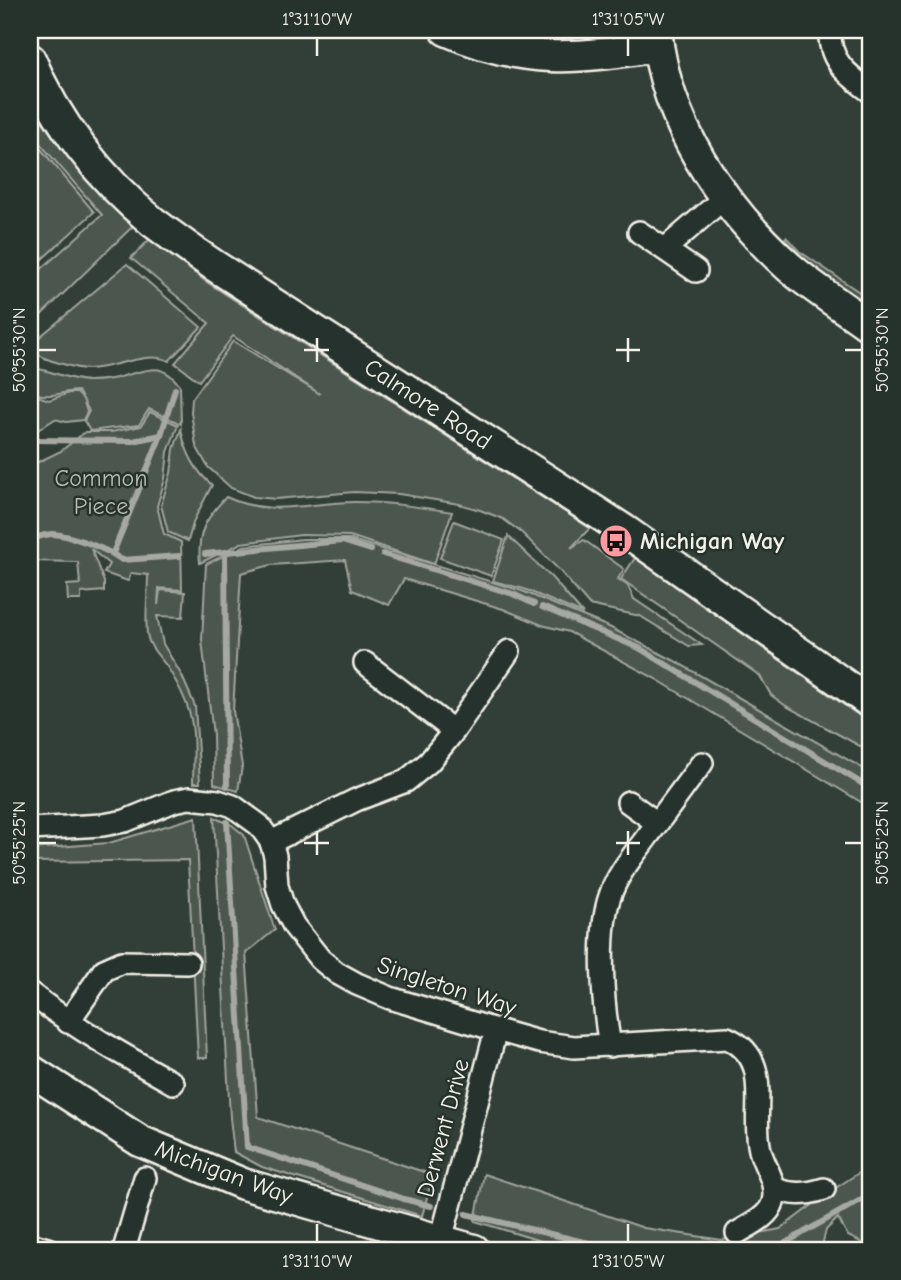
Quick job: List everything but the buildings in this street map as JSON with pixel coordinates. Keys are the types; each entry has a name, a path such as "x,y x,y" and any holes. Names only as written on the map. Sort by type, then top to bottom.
{"street":[{"path":"446,30 484,46 530,43 565,58 657,38 674,103 689,139 724,198 747,227 789,267 871,327"},
{"path":"830,30 832,55 842,69 871,92"},
{"name":"Calmore Road","path":"30,59 40,85 61,120 118,188 152,220 215,267 624,530 871,703"},
{"path":"665,249 724,198"},
{"path":"639,232 696,271"},
{"path":"30,829 103,825 125,821 174,801 189,798 233,806 259,825 271,842 356,800 406,781 429,762 454,731 509,651"},
{"path":"365,663 454,731"},
{"path":"610,1046 604,1010 605,913 611,893 625,867 702,763"},
{"path":"628,802 657,823"},
{"name":"Singleton Way","path":"271,842 277,886 283,905 307,945 337,973 390,998 540,1042 574,1048 727,1038 741,1044 750,1055 757,1072 760,1150 775,1189"},
{"path":"68,1022 104,970 122,962 188,963"},
{"path":"30,993 107,1047 173,1083"},
{"name":"Derwent Drive","path":"441,1240 496,1030"},
{"name":"Michigan Way","path":"30,1070 140,1141 243,1184 474,1250"},
{"path":"124,1250 145,1178"},
{"path":"737,1233 761,1219 772,1205 775,1189 791,1195 809,1194 824,1189"},
{"path":"30,1244 51,1250"}],"green space":[{"path":"30,101 77,167 134,225 32,324 30,279 102,215 30,132"},
{"path":"30,136 94,212 30,270"},
{"path":"786,237 799,251 871,300 871,315 780,245"},
{"path":"150,239 205,281 590,528 571,548 584,540 624,569 618,579 628,586 634,599 702,645 689,646 640,616 589,605 522,533 503,519 480,510 399,494 354,492 276,499 254,497 231,488 208,467 196,446 191,412 192,399 233,341 320,394 233,336 199,381 175,363 209,323 131,258"},
{"path":"127,264 201,327 169,361 150,358 84,369 48,359 35,351 30,345"},
{"path":"34,368 88,381 162,370 180,386 181,424 149,409 139,425 90,431 84,421 89,411 78,391 37,394 30,400 30,378"},
{"name":"Common Piece","path":"77,393 83,399 87,412 83,420 66,422 55,419 30,435 30,402 38,396 49,400"},
{"name":"Common Piece","path":"150,412 178,425 168,452 165,479 157,506 164,534 181,542 182,590 159,588 158,605 160,590 185,592 183,617 157,616 163,644 182,676 195,706 200,783 193,783 192,724 185,699 148,639 148,575 131,573 128,581 104,573 109,564 91,549 104,582 104,591 81,593 81,600 68,600 67,585 80,584 78,562 30,561 30,466 61,451 85,432 111,432 141,426"},
{"path":"181,429 192,460 212,485 194,520 188,541 168,532 161,505"},
{"path":"226,497 259,507 274,508 367,502 452,512 434,564 350,536 301,535 241,543 200,563 200,543 204,527"},
{"path":"454,521 504,540 491,576 440,558"},
{"path":"508,536 552,578 583,614 524,589 493,581"},
{"path":"302,539 349,539 522,591 609,627 673,660 871,773 871,808 656,679 569,632 404,579 389,605 352,590 345,560 271,565 241,573 233,711 242,766 238,791 214,784 213,735 202,640 206,564 244,546"},
{"path":"635,558 871,724 871,752 786,706 771,695 760,676 621,579"},
{"path":"196,817 207,1058 198,1058 188,860 32,862 31,849 109,843"},
{"path":"214,817 232,825 244,835 275,930 246,953 258,1117 433,1175 422,1216 262,1167 234,1152"},
{"path":"871,1165 871,1247 848,1236 838,1218 826,1230 821,1250 570,1250 475,1221 484,1174 644,1228 722,1240 780,1229"}],"waterway":[{"path":"161,435 175,389"},
{"path":"30,440 133,441 161,435 113,553"},
{"path":"30,539 52,534 69,537 98,547 122,560 179,556"},
{"path":"205,554 342,541 371,550"},
{"path":"225,553 227,786"},
{"path":"383,554 513,594 534,604"},
{"path":"542,607 639,648 871,789"},
{"path":"227,822 247,1147 431,1206"},
{"path":"773,1250 871,1194"},
{"path":"466,1214 618,1250"}],"place":[{"name":"Michigan Way","path":"616,541"}]}
